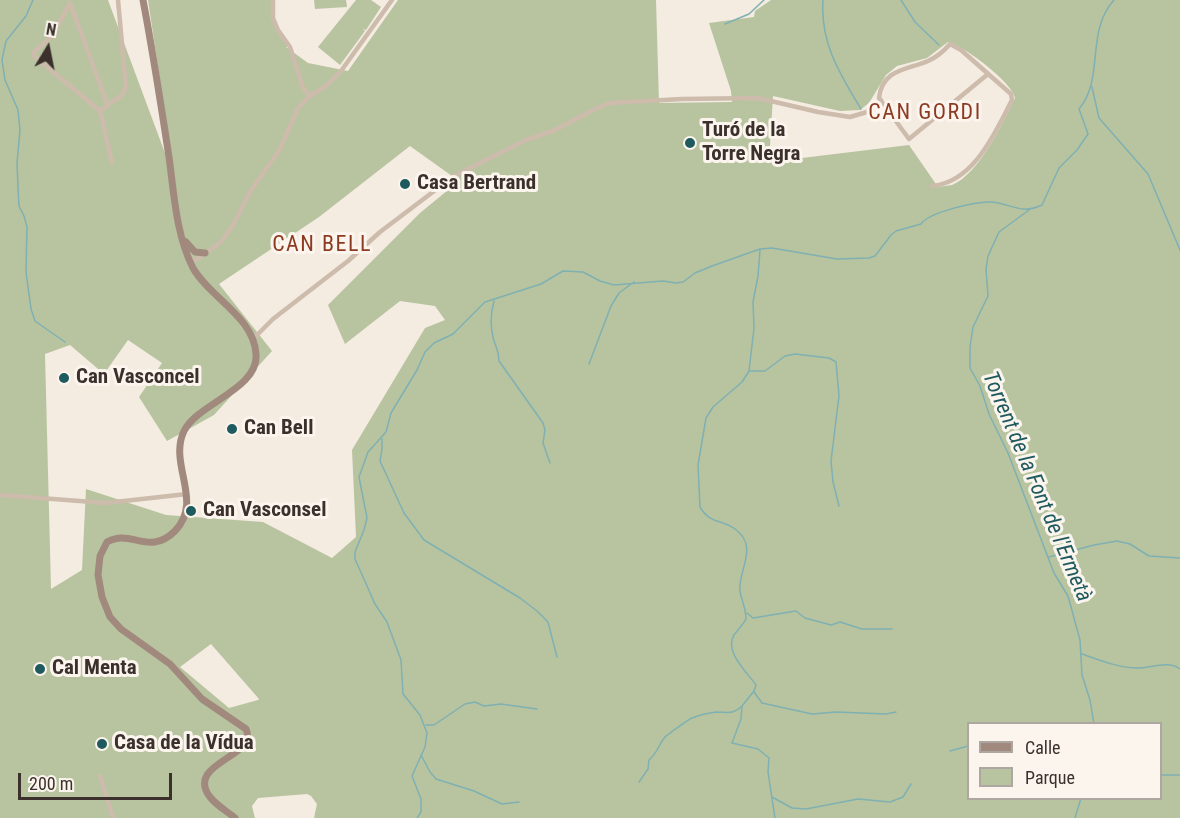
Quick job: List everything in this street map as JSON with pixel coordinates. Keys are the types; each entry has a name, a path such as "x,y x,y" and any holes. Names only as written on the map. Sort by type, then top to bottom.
{"main road":[{"path":"143,0 181,233 193,262 214,295 244,324 253,339 256,363 249,376 189,424 183,434 180,453 188,506 178,528 167,537 153,543 123,538 107,542 100,556 99,583 106,609 114,622 164,660 201,699 246,729 249,735 246,744 215,766 205,781 209,796 235,818"},
{"path":"181,233 191,249 205,253"},
{"path":"193,262 205,253"}],"street":[{"path":"100,111 122,95 126,87 118,0"},
{"path":"273,0 273,18 290,47 303,88 310,96"},
{"path":"205,253 215,248 227,235 250,192 280,149 298,108 337,76 392,0"},
{"path":"70,1 108,106"},
{"path":"70,1 55,32 34,52 34,57 100,111 112,164"},
{"path":"932,186 952,181 975,161 1012,100 1011,94 961,50 950,44 930,60 896,71 888,77 879,93 881,100 909,139 988,74"},
{"path":"253,339 273,319 348,261 380,232 454,176 526,140 555,130 610,103 758,98 850,117 867,112 881,100"},
{"path":"0,495 106,504 187,494"},
{"path":"100,776 112,818"}],"green space":[{"path":"0,0 108,0 175,180 148,0 273,0 273,18 290,47 286,47 308,63 348,71 398,0 656,0 659,103 732,102 731,91 709,23 754,17 755,11 771,0 1180,0 1180,818 314,818 317,804 307,794 258,798 252,806 255,818 0,818","holes":["948,42 965,50 997,74 1015,98 989,147 972,170 962,179 952,185 938,187 909,145 769,162 773,96 840,111 860,110 869,103 886,75 897,66 927,58","410,146 459,181 420,213 328,305 345,344 400,301 435,306 445,320 425,328 352,450 356,537 332,558 263,522 166,515 86,489 82,570 51,589 45,354 70,345 104,374 128,340 162,363 139,397 167,441 214,415 272,351 219,284 319,217","211,644 259,699 258,700 229,708 180,667"]},
{"path":"314,0 346,0 347,7 315,9"},
{"path":"356,0 371,0 381,7 366,30 363,29 365,31 340,65 318,47"}],"waterway":[{"path":"33,0 26,16 6,41 2,60 5,80 18,110 19,206 27,227 26,272 31,309 35,321 65,342"},
{"path":"725,24 749,14 764,0"},
{"path":"823,0 823,16 828,44 839,70 861,109"},
{"path":"901,0 915,22 939,45"},
{"path":"417,818 421,812 421,799 412,776 425,747 427,733 420,715 403,694 401,660 387,622 375,604 355,559 355,552 367,518 359,477 368,452 386,432 391,413 425,352 434,343 453,334 485,302 541,284 563,271 583,272 614,285 663,281 676,283 683,282 695,273 712,266 760,249 772,248 837,259 869,258 875,256 896,231 921,224 933,215 954,208 985,202 1022,209 1042,205 1059,168 1077,150 1088,134 1079,109 1087,97 1091,83 1100,26 1114,0"},
{"path":"1092,87 1099,118 1148,174 1180,250"},
{"name":"Torrent de la Font de l'Ermetà","path":"1029,210 999,232 988,256 986,269 988,296 973,327 970,368 1008,453 1054,573 1068,596 1080,640 1082,675 1094,722"},
{"path":"760,250 753,302 754,328 749,371 742,382 713,407 706,418 698,465 700,507 712,519 735,529 746,543 746,559 740,584 746,619 734,635 732,648 734,655 756,685 742,706 741,719 732,743 758,749 769,758 768,772 775,818"},
{"path":"589,364 611,306 619,293 634,282"},
{"path":"494,301 491,328 499,361 543,423 545,430 543,443 550,463"},
{"path":"749,371 765,371 785,356 795,354 829,358 836,362 839,396 831,461 839,506"},
{"path":"382,439 380,461 404,513 424,540 520,598 537,611 548,622 557,657"},
{"path":"1049,557 1117,541 1130,544 1149,556 1180,558"},
{"path":"747,613 753,618 796,611 805,618 831,625 840,622 862,629 892,629"},
{"path":"1082,654 1124,667 1170,665 1180,669"},
{"path":"754,692 762,703 812,714 896,712"},
{"path":"426,725 434,725 465,704 475,702 484,706 501,704 537,709"},
{"path":"639,782 648,769 649,760 665,737 674,730 695,717 716,712 733,712 742,706"},
{"path":"950,751 967,746"},
{"path":"421,755 436,779 474,791 502,804 519,802"},
{"path":"1162,775 1180,775"},
{"path":"772,797 792,808 806,809 858,799 890,802 903,797 911,784"},
{"name":"Torrent de la Font de l'Ermetà","path":"1075,818 1080,800"}],"place":[{"name":"Turó de la Torre Negra","path":"690,143"},
{"name":"Casa Bertrand","path":"405,184"},
{"name":"Can Vasconcel","path":"64,378"},
{"name":"Can Bell","path":"232,429"},
{"name":"Can Vasconsel","path":"191,511"},
{"name":"Cal Menta","path":"40,669"},
{"name":"Casa de la Vídua","path":"102,744"}],"district":[{"name":"CAN GORDI","path":"925,113"},
{"name":"CAN BELL","path":"322,245"}]}
